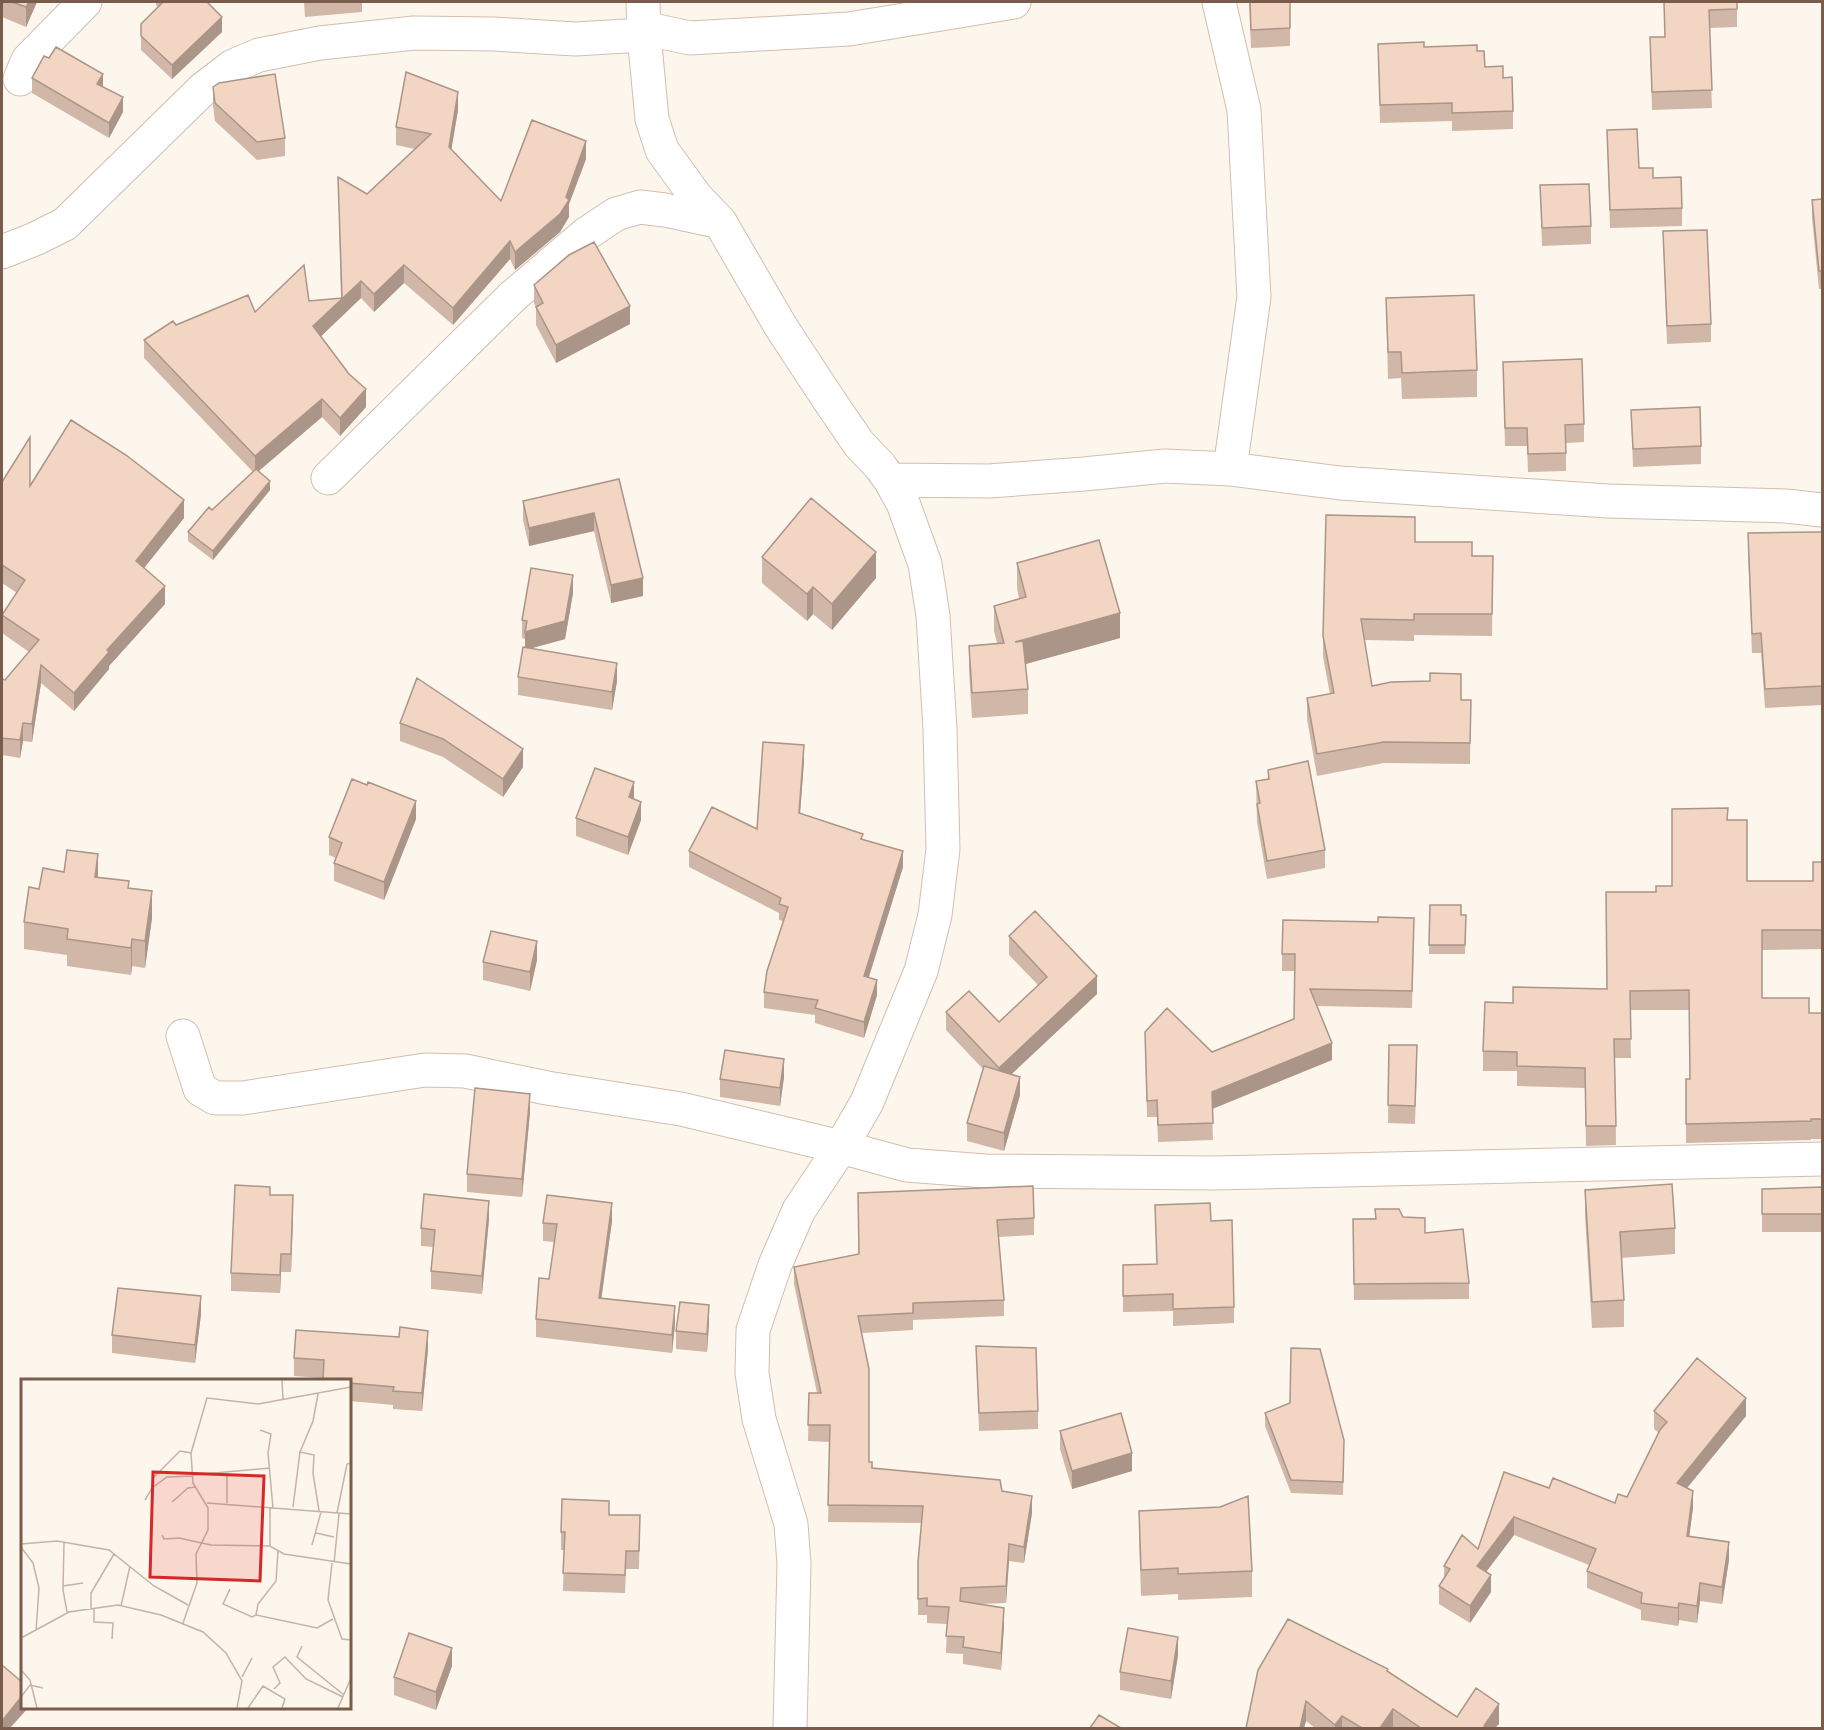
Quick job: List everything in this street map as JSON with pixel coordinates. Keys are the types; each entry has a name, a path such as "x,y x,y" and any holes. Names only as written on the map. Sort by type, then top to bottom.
{"street":[{"path":"20,79 28,60 86,2"},
{"path":"2,252 65,224 203,88 233,66 259,55 320,43 414,33 494,34 575,39 643,21 690,38 849,29 1014,2"},
{"path":"1219,2 1244,110 1254,297 1230,469"},
{"path":"643,21 652,119 662,150 696,197 720,222 781,327 817,382 859,444 890,480 903,503 925,564 932,605 940,729 943,849 934,915 921,971 867,1102 841,1147 799,1210 775,1265 753,1330 752,1373 759,1419 791,1524 794,1564 790,1728"},
{"path":"328,478 512,297 586,234 616,214 640,207 720,222"},
{"path":"890,480 989,481 1165,466 1230,469 1340,483 1597,501 1786,506 1822,510"},
{"path":"183,1036 200,1089 215,1098 243,1098 425,1070 465,1071 547,1088 681,1109 841,1147 907,1166 985,1171 1214,1173 1822,1159"}],"building":[{"path":"12,2 29,2 26,7"},
{"path":"163,2 207,2 222,17 172,65 141,36 141,24"},
{"path":"1250,2 1290,2 1290,28 1251,30"},
{"path":"1664,2 1737,2 1737,9 1709,10 1712,90 1652,92 1650,37 1665,37"},
{"path":"1424,42 1424,47 1477,45 1477,51 1484,51 1485,67 1503,66 1503,78 1512,77 1513,111 1452,113 1452,103 1380,105 1378,44"},
{"path":"56,47 103,74 97,84 123,97 109,123 32,78 44,56 49,58"},
{"path":"406,72 458,92 449,147 501,201 532,120 586,141 566,197 569,200 560,214 515,252 510,241 453,308 404,265 374,294 361,281 313,326 349,374 366,389 340,418 322,399 255,456 144,340 173,321 176,325 248,295 255,312 304,265 309,301 342,298 338,177 367,194 431,134 396,127"},
{"path":"275,74 285,138 257,142 215,103 213,87 219,83"},
{"path":"1637,129 1639,168 1653,168 1653,178 1681,177 1682,208 1610,210 1607,130"},
{"path":"1589,184 1591,226 1542,228 1540,185"},
{"path":"1822,199 1822,271 1819,271 1812,200"},
{"path":"1707,230 1711,324 1667,326 1663,231"},
{"path":"594,242 630,306 556,345 536,307 543,303 534,285 569,255"},
{"path":"1474,295 1477,370 1402,373 1401,352 1388,352 1386,298"},
{"path":"1582,359 1584,424 1565,425 1566,453 1528,454 1527,428 1505,428 1503,362"},
{"path":"1700,407 1701,446 1633,449 1631,410"},
{"path":"71,420 126,455 184,500 136,561 165,586 107,650 109,652 74,693 41,665 32,724 23,723 20,740 2,738 2,679 5,680 39,640 2,615 25,580 2,565 2,482 30,437 30,486"},
{"path":"256,469 270,481 213,551 188,532 209,507 212,510"},
{"path":"619,479 643,578 611,585 594,513 529,528 523,501"},
{"path":"811,498 876,552 832,604 813,587 807,594 762,557"},
{"path":"1326,515 1415,517 1415,542 1472,542 1472,556 1493,556 1492,614 1414,614 1414,620 1361,619 1372,686 1391,682 1430,681 1430,673 1461,674 1461,700 1471,700 1470,743 1384,742 1317,754 1307,698 1334,693 1323,636"},
{"path":"1822,532 1822,686 1765,689 1761,633 1752,634 1748,533"},
{"path":"1099,540 1120,613 1015,642 1023,641 1028,689 972,693 969,646 1004,643 994,606 1026,597 1017,563"},
{"path":"531,568 573,575 565,621 525,632 527,621 522,620"},
{"path":"523,647 617,663 612,692 518,677"},
{"path":"417,678 523,749 503,779 443,739 400,723"},
{"path":"763,742 804,745 799,813 863,834 861,839 903,851 864,976 877,980 864,1022 815,1008 818,1000 764,992 767,971 788,907 779,904 781,898 689,851 712,807 757,829"},
{"path":"1308,761 1325,850 1267,861 1257,804 1260,803 1256,781 1269,779 1268,770"},
{"path":"595,768 634,782 629,797 641,802 628,837 576,818"},
{"path":"352,779 367,785 368,782 416,801 384,882 334,863 342,843 329,837"},
{"path":"1728,808 1727,820 1747,820 1747,881 1813,881 1813,862 1822,862 1822,930 1762,930 1762,998 1809,998 1809,1013 1822,1013 1822,1119 1686,1124 1686,1079 1690,1079 1689,990 1630,991 1631,1039 1614,1039 1616,1126 1586,1126 1585,1068 1517,1066 1517,1052 1483,1051 1485,1002 1513,1003 1513,987 1607,989 1606,892 1656,892 1656,886 1672,886 1672,809"},
{"path":"67,850 98,854 95,877 129,881 128,888 152,891 145,941 132,939 131,948 67,939 68,929 24,922 29,887 39,889 43,868 64,872"},
{"path":"1430,905 1461,905 1461,915 1466,915 1465,945 1429,945"},
{"path":"1035,911 1097,976 999,1068 946,1012 969,991 999,1022 1047,977 1009,936"},
{"path":"1378,917 1414,918 1412,991 1310,989 1332,1043 1212,1092 1213,1123 1158,1125 1157,1100 1147,1101 1145,1032 1167,1008 1212,1052 1294,1019 1295,954 1282,954 1283,920 1378,922"},
{"path":"491,931 537,941 530,972 483,962"},
{"path":"1389,1045 1417,1045 1415,1106 1388,1105"},
{"path":"725,1050 784,1059 780,1088 720,1079"},
{"path":"984,1066 1020,1077 1004,1133 967,1123"},
{"path":"475,1088 530,1094 522,1179 467,1174"},
{"path":"1672,1184 1675,1228 1620,1232 1624,1300 1592,1302 1585,1190"},
{"path":"235,1185 270,1187 270,1195 293,1195 291,1254 281,1254 280,1275 231,1273"},
{"path":"1033,1186 1034,1218 997,1220 1004,1300 913,1303 913,1313 858,1316 869,1369 869,1462 872,1462 872,1468 1000,1480 1002,1491 1032,1496 1024,1547 1009,1544 1006,1586 961,1588 960,1601 1004,1608 1001,1653 963,1647 964,1637 946,1636 949,1607 927,1606 927,1598 918,1599 918,1562 923,1506 828,1505 830,1425 808,1425 809,1393 821,1393 794,1267 859,1254 858,1193"},
{"path":"1822,1187 1822,1214 1762,1214 1762,1189"},
{"path":"424,1194 489,1201 482,1276 431,1271 435,1230 421,1228"},
{"path":"547,1195 612,1203 599,1298 675,1306 672,1335 536,1319 539,1278 549,1279 557,1224 543,1223"},
{"path":"1210,1203 1211,1221 1232,1220 1234,1307 1173,1309 1173,1294 1123,1296 1123,1265 1157,1264 1155,1205"},
{"path":"1375,1209 1399,1209 1403,1217 1425,1218 1425,1233 1463,1229 1469,1283 1354,1284 1353,1219 1376,1219"},
{"path":"118,1288 201,1296 195,1345 112,1335"},
{"path":"680,1302 709,1305 707,1334 676,1331"},
{"path":"400,1327 428,1331 422,1393 393,1391 394,1387 351,1383 351,1379 323,1379 324,1360 294,1358 296,1330 399,1337"},
{"path":"976,1346 1036,1348 1038,1411 979,1413"},
{"path":"1291,1348 1320,1349 1344,1440 1343,1482 1291,1480 1265,1413 1290,1403"},
{"path":"1697,1358 1746,1398 1677,1483 1693,1491 1687,1536 1729,1542 1722,1587 1700,1583 1697,1606 1679,1603 1678,1608 1641,1603 1642,1593 1587,1571 1596,1549 1514,1517 1477,1566 1491,1575 1470,1606 1439,1586 1450,1569 1444,1566 1462,1535 1478,1549 1504,1472 1549,1488 1553,1478 1615,1503 1618,1494 1627,1497 1660,1430 1667,1422 1654,1411"},
{"path":"1121,1413 1132,1453 1072,1471 1060,1431"},
{"path":"1248,1496 1252,1571 1178,1574 1178,1568 1141,1570 1139,1511 1220,1507"},
{"path":"562,1499 609,1501 609,1515 640,1515 639,1551 626,1551 625,1575 563,1573 565,1532 561,1532"},
{"path":"1288,1619 1388,1669 1387,1671 1457,1717 1476,1688 1499,1704 1484,1726 1488,1728 1421,1728 1393,1709 1380,1728 1362,1728 1342,1716 1335,1725 1306,1701 1300,1728 1246,1728 1258,1670"},
{"path":"1128,1628 1178,1637 1171,1681 1120,1672"},
{"path":"409,1633 452,1648 436,1692 394,1677"},
{"path":"2,1665 21,1681 21,1697 2,1721"},
{"path":"1099,1715 1121,1728 1090,1728"}]}
